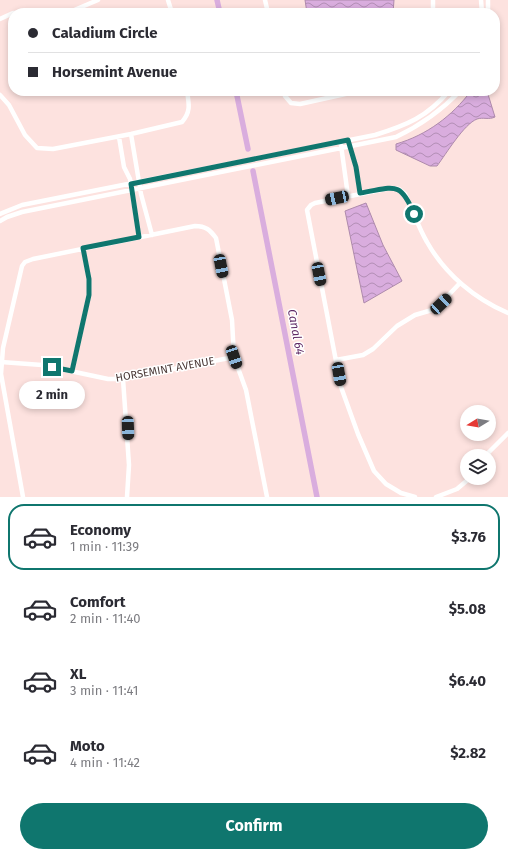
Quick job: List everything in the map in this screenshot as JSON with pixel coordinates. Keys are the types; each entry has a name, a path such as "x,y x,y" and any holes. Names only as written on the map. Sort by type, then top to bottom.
{"street":[{"path":"79,8 98,0"},
{"path":"0,95 10,105 25,135 37,148 54,149 119,137 182,122 187,116 190,108 188,96"},
{"path":"285,96 291,103 300,104 336,96"},
{"path":"0,221 22,212 132,190 139,185 375,135 404,126 436,107 445,96"},
{"path":"0,214 22,205 131,184 139,185 349,147 396,137 417,127 444,108 455,96"},
{"path":"131,134 139,185 152,235"},
{"path":"119,137 124,167 131,184 139,237"},
{"path":"348,140 356,167 360,193"},
{"path":"340,142 348,196"},
{"path":"415,497 401,493 391,487 374,471 345,398 336,360 307,210 315,203 360,193 391,188 399,189 405,194 427,243 440,262 460,284 492,306 508,313"},
{"path":"23,497 2,386 1,362 22,266 25,262 33,258 195,226 203,226 210,230 216,238 232,320 234,357 246,390 267,497"},
{"path":"72,371 89,295 89,279 83,248"},
{"path":"336,360 363,355 373,349 397,326 415,315 432,310 441,304 460,284"},
{"name":"HORSEMINT AVENUE","path":"1,362 42,365 108,379 123,379 234,357"},
{"path":"123,379 128,458 127,497"},
{"path":"492,449 508,433"},
{"path":"436,497 457,489 462,485"}],"water":[{"path":"305,0 394,0 393,8 306,8"},
{"path":"467,96 489,96 495,117 479,118 472,122 461,133 437,166 430,166 396,150 396,144 418,135 438,124"},
{"path":"366,203 383,245 402,281 364,303 345,211"}],"waterway":[{"name":"Canal 64","path":"217,0 219,8"},
{"name":"Canal 64","path":"237,96 248,149"},
{"name":"Canal 64","path":"253,171 317,497"}],"route":[{"path":"52,367 72,371 89,295 89,279 83,248 139,237 131,184 348,140 350,152 356,167 360,193 391,188 399,189 405,194 414,214"}]}
